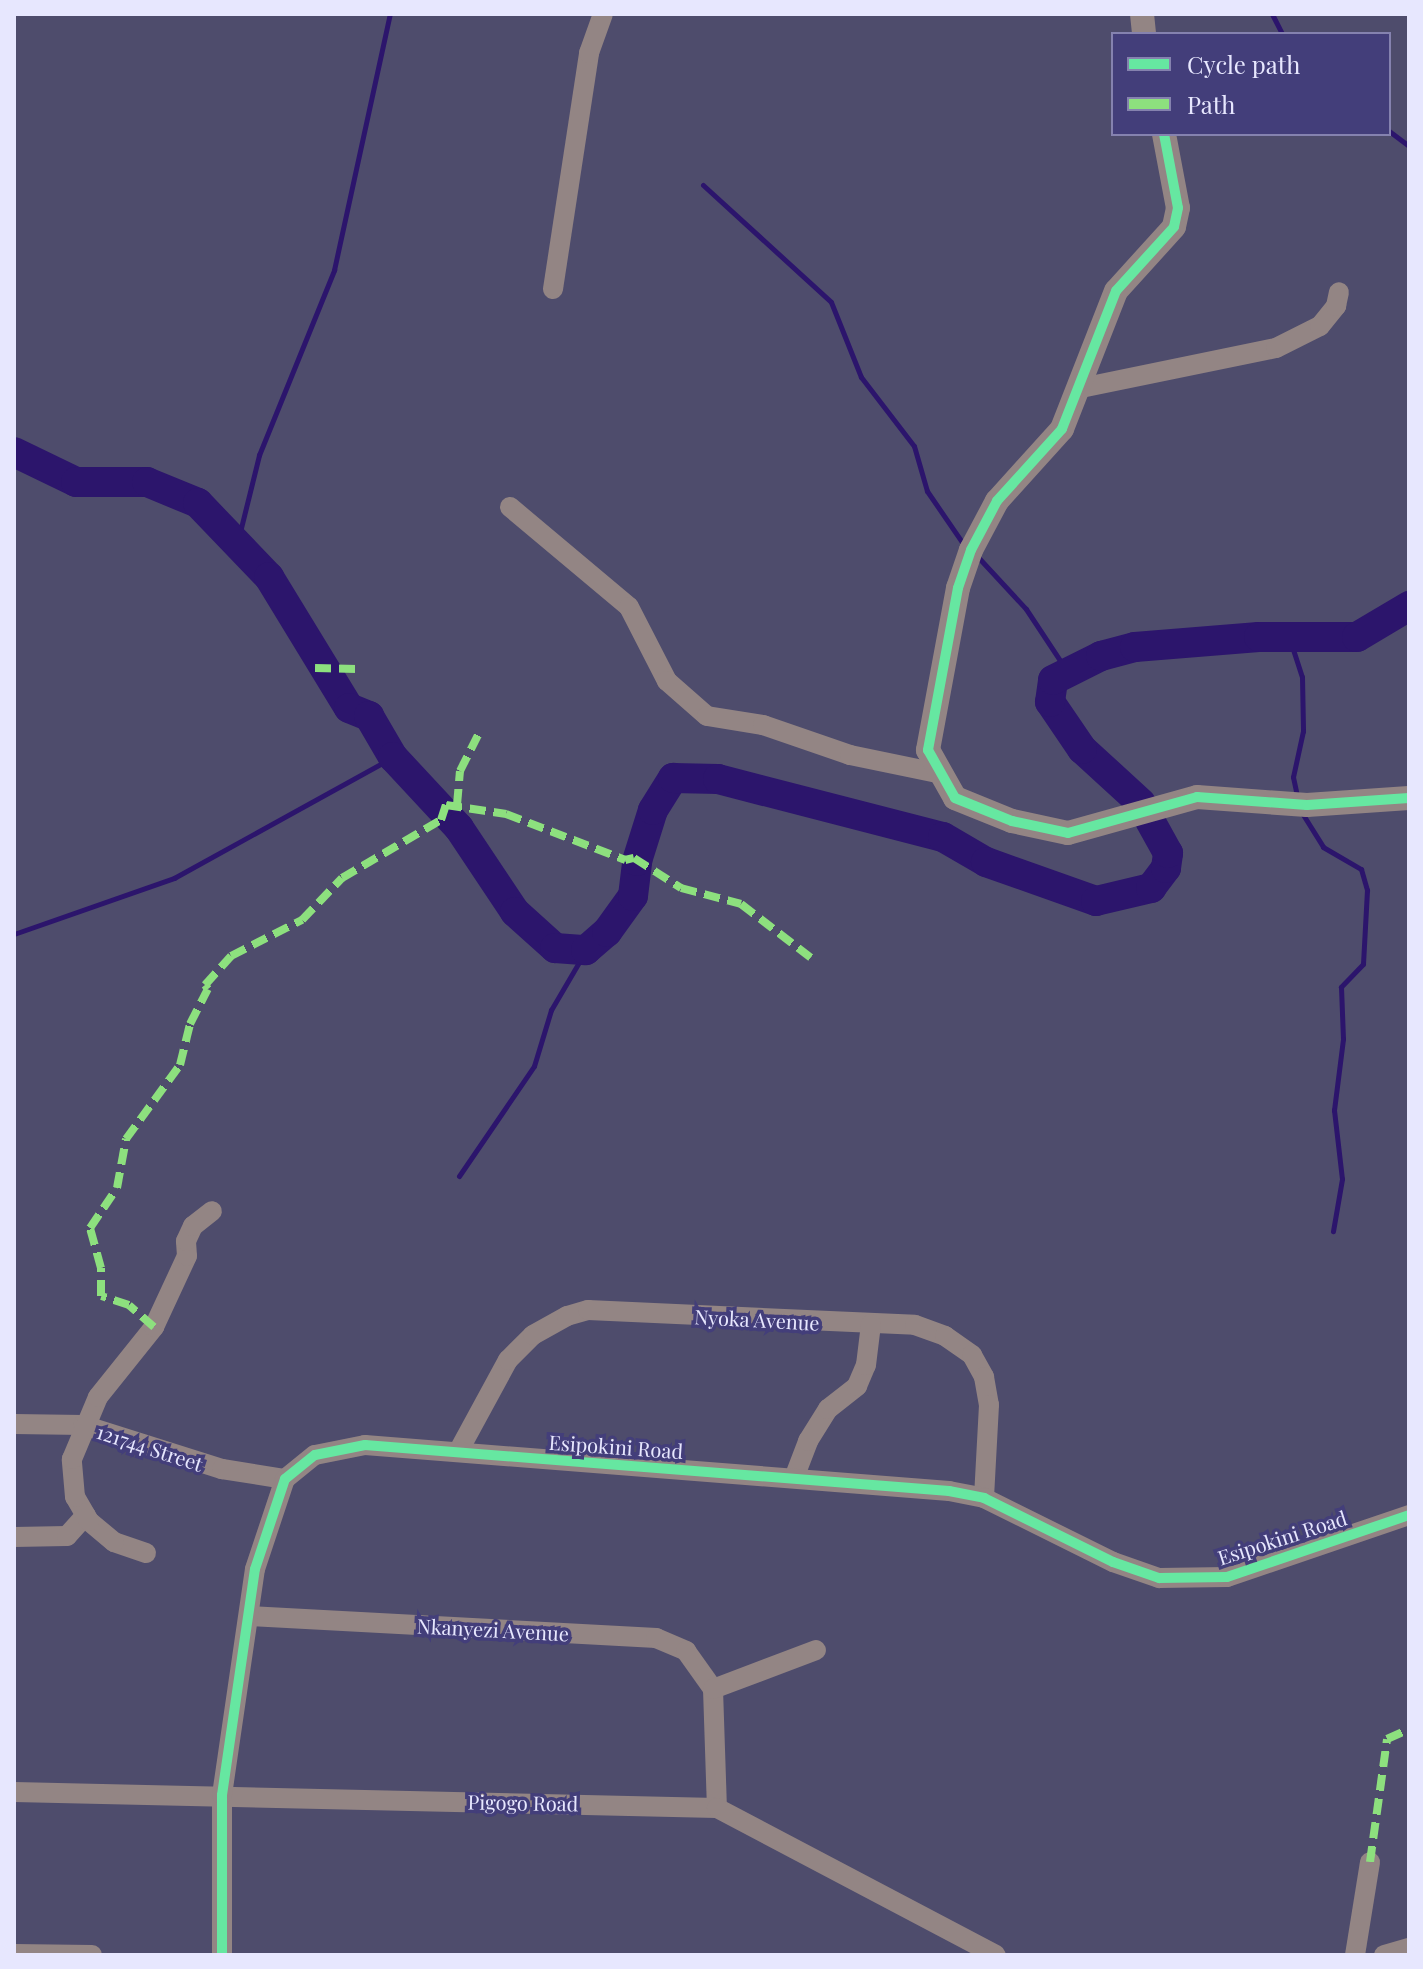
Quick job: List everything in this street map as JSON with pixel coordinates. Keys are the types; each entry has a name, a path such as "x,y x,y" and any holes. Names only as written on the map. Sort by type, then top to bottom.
{"street":[{"path":"553,289 589,53 603,14"},
{"path":"1164,136 1178,208 1174,227 1116,291 1081,388 1062,429 997,501 971,550 931,724 928,750 937,773 955,798 973,809 1068,833 1197,797 1307,805 1409,798"},
{"path":"1081,388 1276,348 1320,326 1339,292"},
{"path":"510,507 629,607 667,681 707,716 763,725 850,755 937,773"},
{"path":"146,1553 114,1542 86,1515 75,1497 72,1459 83,1425 98,1397 154,1327 187,1256 186,1241 212,1211"},
{"name":"Nyoka Avenue","path":"458,1452 508,1360 533,1335 567,1316 588,1310 915,1325 945,1336 978,1364 989,1405 984,1498"},
{"path":"794,1478 808,1441 828,1409 857,1386 866,1365 871,1324"},
{"name":"121744 Street","path":"14,1424 83,1425 222,1469 285,1479"},
{"name":"Esipokini Road","path":"285,1479 303,1461 337,1447 458,1452 794,1478 984,1498 1113,1562 1159,1578 1197,1580 1273,1563 1409,1515"},
{"path":"222,1955 222,1795 263,1537 285,1479"},
{"path":"14,1537 67,1536 86,1515"},
{"name":"Nkanyezi Avenue","path":"251,1616 656,1638 686,1651 713,1689"},
{"path":"717,1808 713,1689 816,1650"},
{"name":"Pigogo Road","path":"14,1792 717,1808 996,1955"},
{"path":"1355,1955 1370,1862"},
{"path":"1384,1955 1409,1948"},
{"path":"14,1954 92,1955"}],"waterway":[{"path":"238,540 259,455 334,270 390,14"},
{"path":"1272,14 1281,32"},
{"path":"1391,132 1409,146"},
{"path":"703,185 831,302 861,377 914,446 927,491 966,548"},
{"path":"14,452 76,482 147,482 198,503 269,577 349,708 369,716 393,757 459,828 515,912 555,948 586,950 607,932 633,896 637,861 653,810 673,778 718,779 943,837 986,862 1096,901 1151,888 1166,868 1168,853 1150,821"},
{"path":"977,556 1026,609 1069,674"},
{"path":"1141,803 1082,749 1050,702 1053,680 1101,656 1135,647 1259,637 1357,637 1409,606"},
{"path":"1289,637 1302,677 1303,731 1293,777 1297,796"},
{"path":"14,934 174,878 393,757"},
{"path":"1302,813 1323,847 1361,869 1367,890 1363,964 1341,987 1343,1039 1334,1110 1342,1179 1333,1231"},
{"path":"459,1176 534,1066 551,1010 586,950"}],"marked path":[{"path":"315,668 357,669"},
{"path":"457,805 460,771 481,729"},
{"path":"154,1327 129,1305 101,1296 101,1268 90,1228 117,1188 126,1139 180,1065 190,1024 208,989 205,985 231,956 302,920 342,878 441,820 446,805 506,814 625,860 634,858 681,888 741,904 811,958"},
{"path":"1370,1862 1387,1739 1409,1729"}],"cycle path":[{"path":"1164,136 1178,208 1174,227 1116,291 1062,429 997,501 971,550 958,588 928,750 955,798 1012,821 1068,833 1197,797 1307,805 1409,798"},
{"path":"222,1955 222,1795 255,1569 285,1479 315,1455 365,1445 949,1491 984,1498 1113,1562 1159,1578 1227,1577 1409,1515"}]}
